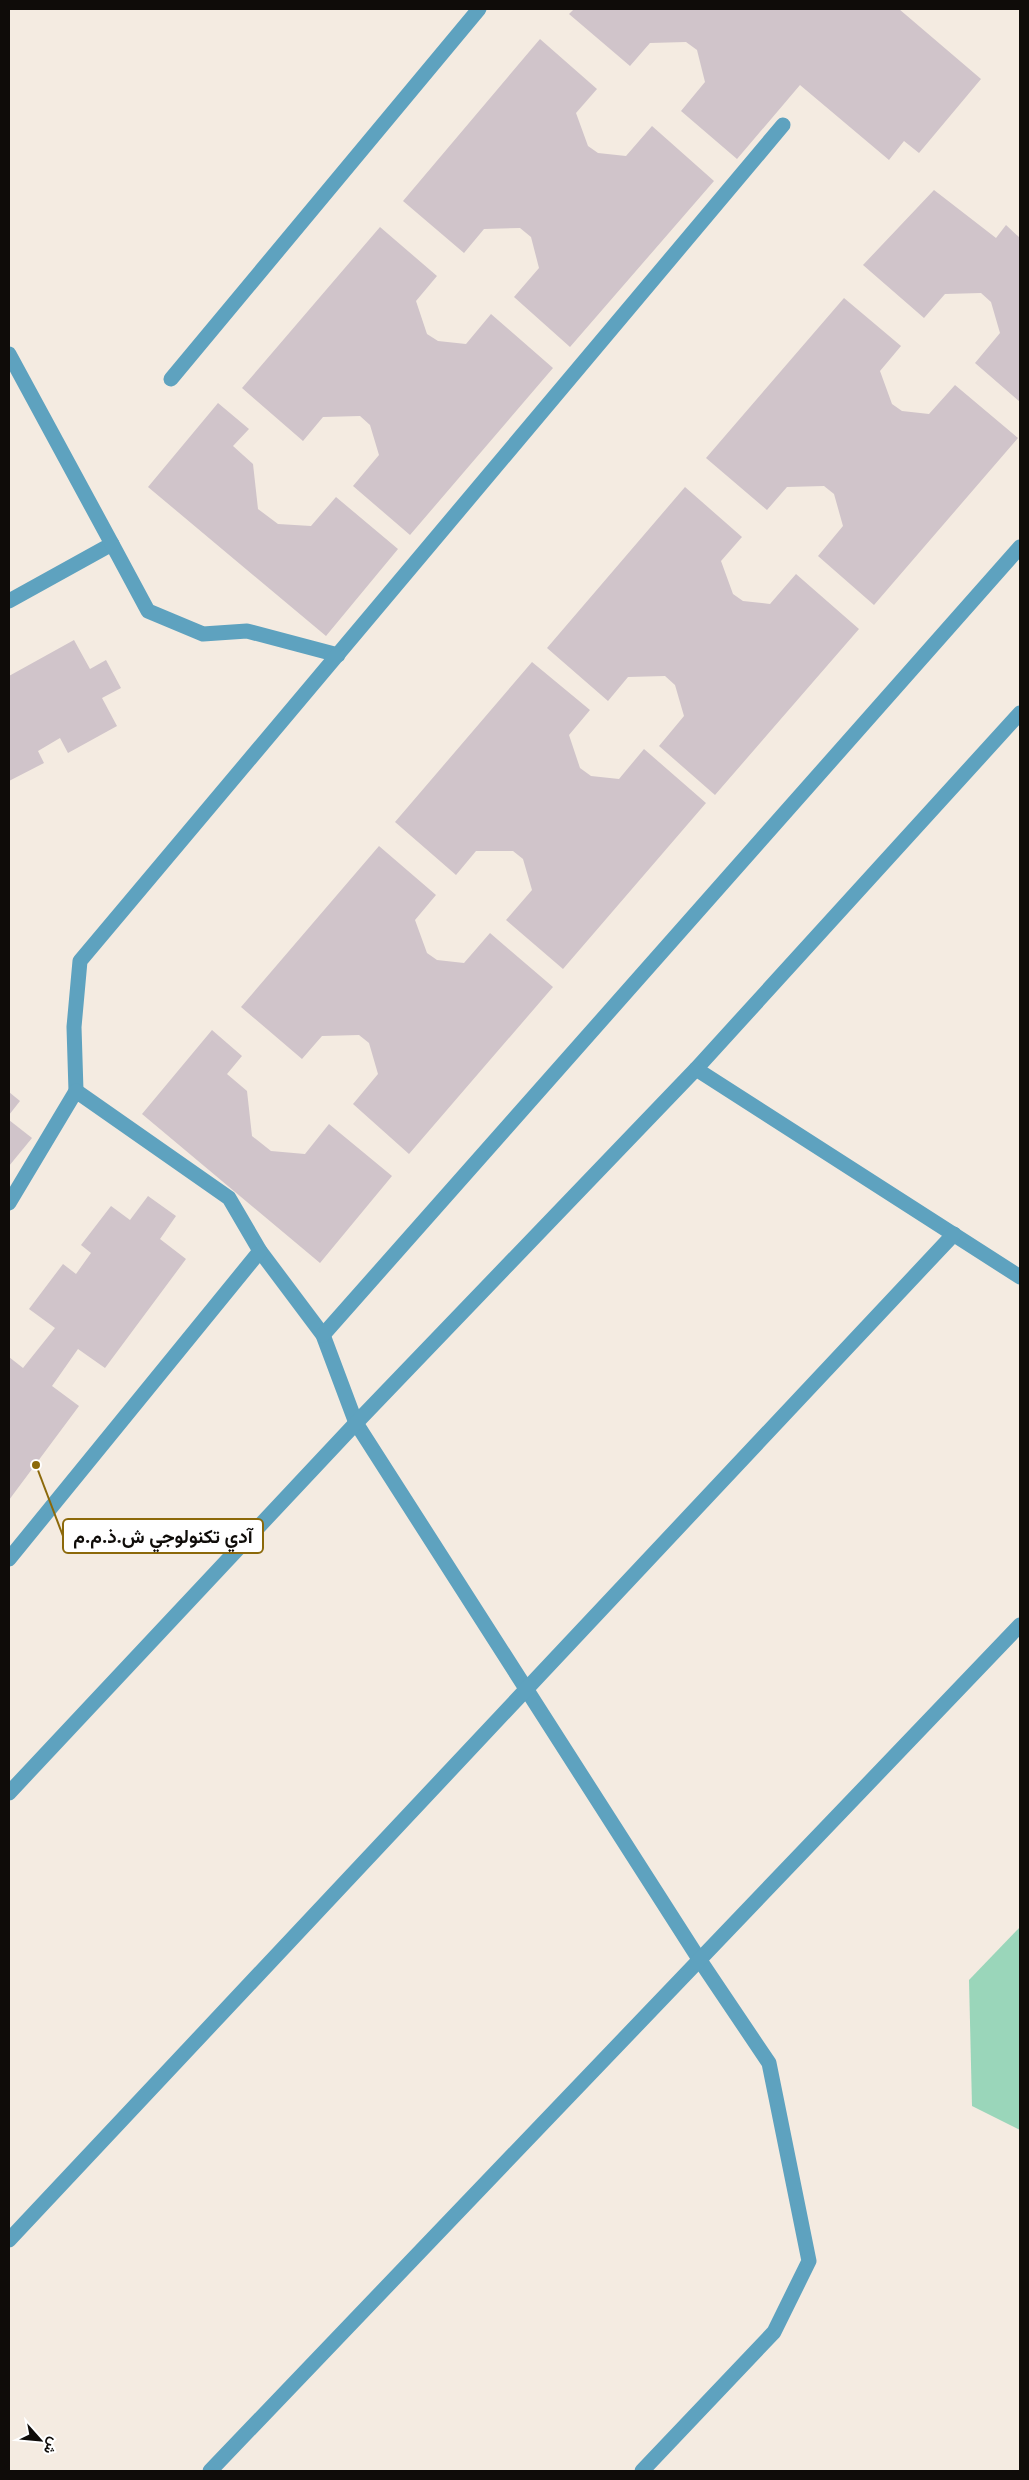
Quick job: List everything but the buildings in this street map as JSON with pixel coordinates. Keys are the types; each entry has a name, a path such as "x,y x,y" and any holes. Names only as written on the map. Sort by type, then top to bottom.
{"street":[{"path":"171,379 479,9"},
{"path":"9,1203 76,1090 74,1027 80,962 783,125"},
{"path":"9,354 148,611 203,634 247,631 338,655"},
{"path":"9,601 112,544"},
{"path":"323,1335 1020,547"},
{"path":"9,1793 356,1423 696,1069 1020,713"},
{"path":"696,1069 1020,1277"},
{"path":"76,1090 230,1198 260,1252 323,1335 356,1423 699,1960 769,2063 809,2262 774,2332 642,2471"},
{"path":"9,2240 954,1234"},
{"path":"9,1559 260,1252"},
{"path":"210,2471 1020,1625"}],"green space":[{"path":"1020,1927 1020,2130 972,2106 969,1980"}],"place":[{"name":"آدي تكنولوجي ش.ذ.م.م","path":"36,1465"}]}
